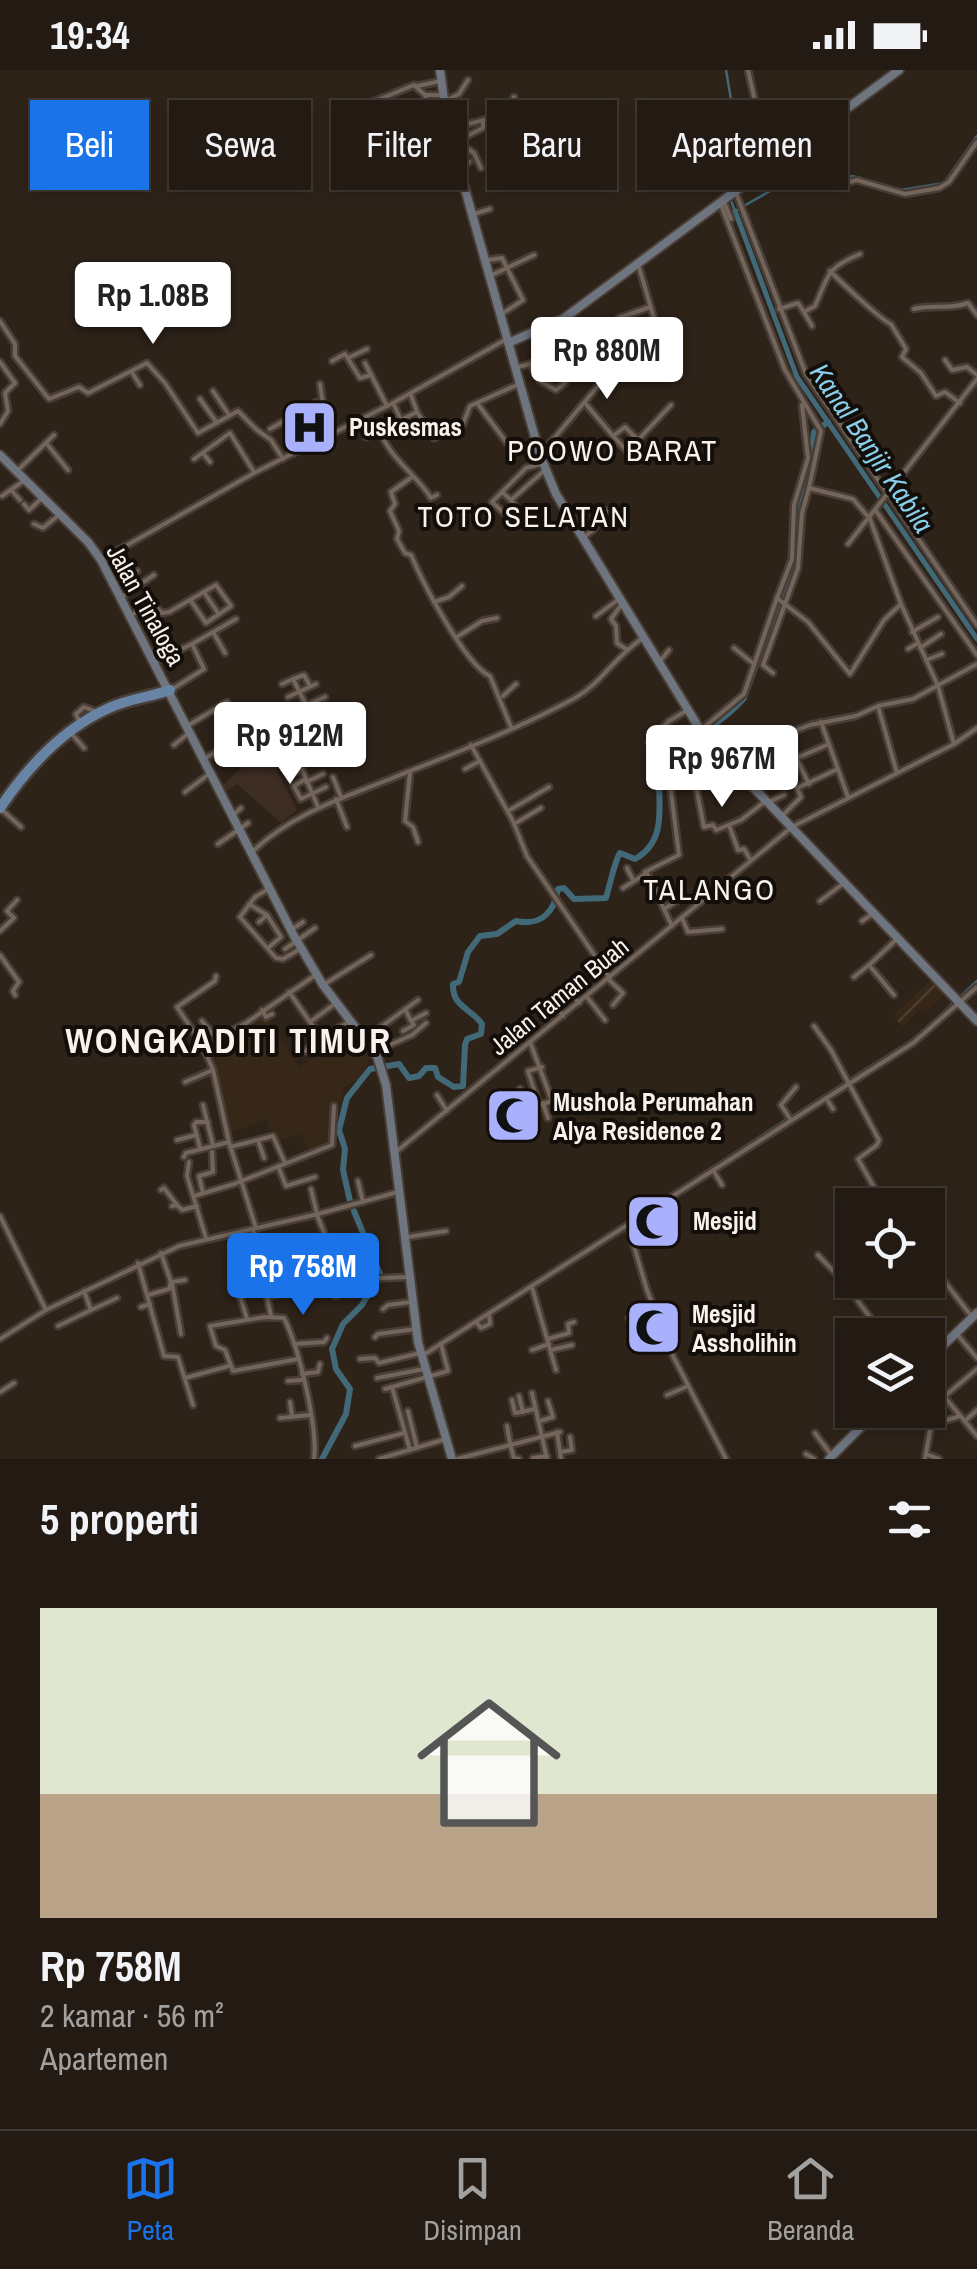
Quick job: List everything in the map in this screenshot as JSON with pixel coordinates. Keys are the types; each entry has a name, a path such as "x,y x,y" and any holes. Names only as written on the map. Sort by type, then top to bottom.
{"main road":[{"path":"440,70 443,100"},
{"path":"848,106 897,70"},
{"path":"549,326 735,196 897,70"},
{"path":"464,190 543,463 686,711 725,759 977,1021"},
{"path":"735,196 742,190"},
{"path":"505,341 549,326 723,202"},
{"name":"Jalan Tinaloga","path":"0,455 101,560 170,690 209,774 237,812 240,828 298,945 348,1023 377,1056"},
{"path":"0,808 34,764 82,724 120,703 170,690"},
{"path":"377,1056 382,1070 411,1308 433,1400 454,1459"},
{"path":"945,1344 975,1315"},
{"path":"831,1458 860,1428"}],"street":[{"path":"748,70 755,100"},
{"path":"447,100 459,94 468,80"},
{"path":"376,100 441,81"},
{"path":"417,86 426,100"},
{"path":"425,96 437,100"},
{"path":"467,123 510,106 514,97"},
{"path":"467,136 483,127 482,120"},
{"path":"848,182 857,180 905,194 940,188 949,182 977,142"},
{"path":"467,150 474,153 480,168"},
{"path":"735,196 806,374 977,625"},
{"path":"723,202 731,219"},
{"path":"701,733 741,698 800,561 802,513 821,432 785,370 723,202"},
{"path":"471,216 490,209"},
{"path":"804,312 817,304 822,282 830,271 860,254"},
{"path":"488,277 534,255"},
{"path":"484,262 500,256 523,301 500,315"},
{"path":"511,500 619,361 658,332 638,264"},
{"path":"830,271 891,324 906,348 902,357 921,373 936,396 945,392 960,403"},
{"path":"779,310 798,303 812,326"},
{"path":"914,308 950,309 967,303 977,315"},
{"path":"619,318 650,306"},
{"path":"0,322 15,344 15,356 51,400 80,387 88,393 148,363 198,434 237,410 273,442 283,459"},
{"path":"101,560 254,473 390,405 505,341"},
{"path":"350,357 367,348"},
{"path":"332,360 345,354 360,378 371,375"},
{"path":"0,424 8,411 5,393 15,384 1,364 15,356"},
{"path":"516,365 530,364 538,358"},
{"path":"848,544 977,377 967,366 952,370 945,360"},
{"path":"365,363 401,420"},
{"path":"530,364 540,381 556,390 565,383"},
{"path":"535,371 556,364"},
{"path":"131,371 140,385"},
{"path":"320,384 334,433"},
{"path":"410,394 433,438 461,425 469,407 519,384"},
{"path":"212,391 229,415"},
{"path":"200,398 230,434 254,473"},
{"path":"270,429 317,402 324,406"},
{"path":"477,403 509,446 522,449 536,442"},
{"path":"584,403 627,451 671,406"},
{"path":"773,673 762,665 792,559 794,505 808,458 802,405"},
{"path":"366,437 425,407"},
{"path":"308,410 322,439"},
{"path":"613,436 625,427 638,440"},
{"path":"380,431 390,453 431,498 437,495"},
{"path":"194,459 230,434"},
{"path":"16,472 54,435"},
{"path":"46,443 68,470"},
{"path":"203,453 210,462"},
{"path":"502,492 514,504 503,513 492,502 502,492 526,468 543,463"},
{"path":"412,477 392,491 395,504 390,511 399,531 397,539 411,555 434,602 480,672 490,676 511,727"},
{"path":"2,496 25,480"},
{"path":"808,488 852,499 868,517 912,632 938,686 954,744"},
{"path":"12,491 29,510 44,498"},
{"path":"876,509 977,655"},
{"path":"583,538 593,530 604,510 620,519"},
{"path":"34,524 41,528 60,514"},
{"path":"137,571 132,575 138,586"},
{"path":"120,598 154,574"},
{"path":"130,616 154,604 163,614 218,585 232,605 206,623 190,601"},
{"path":"434,602 449,597 462,586"},
{"path":"204,592 220,615"},
{"path":"596,616 620,601"},
{"path":"620,601 611,619 616,626 617,643 626,649"},
{"path":"780,601 808,622 850,674 890,611 901,604"},
{"path":"912,632 938,617"},
{"path":"457,637 482,621 497,618"},
{"path":"154,662 236,619"},
{"path":"213,632 225,653"},
{"path":"908,649 941,634"},
{"path":"252,852 294,818 411,771 580,694 603,676 641,635"},
{"path":"170,690 204,670 192,644"},
{"path":"734,648 754,664"},
{"path":"658,664 670,650"},
{"path":"926,660 942,654"},
{"path":"623,888 679,855 670,784 821,722 908,701 977,664"},
{"path":"282,684 304,674 313,685 288,697"},
{"path":"293,679 316,734"},
{"path":"499,700 516,684"},
{"path":"314,765 306,748 280,759 263,722 279,719 325,697"},
{"path":"318,700 322,710"},
{"path":"174,745 227,702"},
{"path":"878,706 897,773"},
{"path":"649,742 686,711"},
{"path":"292,712 304,740"},
{"path":"279,719 284,729"},
{"path":"821,722 848,798"},
{"name":"Jalan Taman Buah","path":"393,1153 792,827 954,744 977,728"},
{"path":"71,733 84,748"},
{"path":"746,780 829,744"},
{"path":"470,745 508,811 526,853 623,993 613,1005"},
{"path":"204,759 224,747"},
{"path":"295,753 318,808"},
{"path":"283,758 286,768"},
{"path":"291,774 311,758"},
{"path":"796,758 809,784"},
{"path":"464,769 480,762"},
{"path":"694,776 703,827 713,825 716,830 838,769"},
{"path":"411,771 404,813 405,821 414,826 418,842"},
{"path":"185,792 209,774"},
{"path":"323,774 294,787 300,800 326,787"},
{"path":"334,777 347,827"},
{"path":"508,811 549,787"},
{"path":"782,816 801,798 797,788"},
{"path":"0,808 21,827"},
{"path":"514,824 542,808"},
{"path":"729,826 738,850 744,849 752,860"},
{"path":"218,844 240,828"},
{"path":"627,868 633,880"},
{"path":"645,872 672,926"},
{"path":"820,901 844,882"},
{"path":"269,889 249,904 240,917 276,958 283,959 315,928"},
{"path":"0,931 14,918 7,911 17,900"},
{"path":"664,910 680,900"},
{"path":"260,922 275,903"},
{"path":"249,904 265,913 281,937 268,948"},
{"path":"862,921 874,914"},
{"path":"682,918 688,932 722,929"},
{"path":"291,930 304,922"},
{"path":"854,977 898,938"},
{"path":"286,948 298,945"},
{"path":"323,984 372,954"},
{"path":"0,956 19,982 13,991 15,995"},
{"path":"869,966 894,995"},
{"path":"203,1046 315,975"},
{"path":"216,976 178,1007 213,1070 254,1228 271,1316"},
{"path":"289,983 322,1037"},
{"path":"360,1359 375,1358 379,1363 420,1354 441,1344 923,1036 977,987"},
{"path":"570,990 579,1003"},
{"path":"586,996 605,1020"},
{"path":"363,1040 418,1000"},
{"path":"553,1002 563,1016"},
{"path":"310,1022 335,1004"},
{"path":"403,1031 414,1025 405,1009"},
{"path":"262,1010 266,1017 272,1014"},
{"path":"411,1021 426,1013"},
{"path":"202,1021 216,1038"},
{"path":"306,1051 348,1023"},
{"path":"377,1056 426,1023"},
{"path":"814,1026 879,1140 877,1146 858,1159 874,1188"},
{"path":"510,1134 506,1120 515,1112 552,1100 530,1042"},
{"path":"542,1067 528,1071 548,1118"},
{"path":"184,1082 213,1070"},
{"path":"791,1120 781,1105 796,1087"},
{"path":"520,1089 534,1123"},
{"path":"437,1094 447,1111"},
{"path":"508,1094 522,1130"},
{"path":"826,1098 833,1109"},
{"path":"203,1105 213,1144"},
{"path":"194,1196 334,1144 334,1106"},
{"path":"200,1148 194,1123 224,1119"},
{"path":"178,1140 196,1135"},
{"path":"184,1157 213,1144 273,1136 286,1186 316,1177"},
{"path":"258,1140 264,1158"},
{"path":"203,1192 199,1176 213,1172 212,1152"},
{"path":"190,1162 186,1170 206,1238"},
{"path":"713,1170 722,1185"},
{"path":"358,1182 364,1202"},
{"path":"161,1190 164,1188 174,1206 182,1210 197,1206"},
{"path":"311,1190 340,1275"},
{"path":"0,1340 46,1310 161,1254 206,1238 317,1215 398,1192"},
{"path":"0,1216 46,1310"},
{"path":"628,1226 650,1305 726,1459"},
{"path":"403,1238 446,1231"},
{"path":"161,1254 182,1334"},
{"path":"818,1254 870,1318"},
{"path":"138,1263 164,1356 178,1358 193,1405"},
{"path":"294,1270 298,1288"},
{"path":"268,1297 340,1275 409,1277"},
{"path":"336,1296 352,1290 349,1277"},
{"path":"171,1283 184,1280"},
{"path":"945,1280 975,1315"},
{"path":"148,1295 169,1289 171,1283"},
{"path":"532,1287 556,1370"},
{"path":"84,1290 91,1310"},
{"path":"240,1296 246,1319"},
{"path":"58,1326 117,1298"},
{"path":"140,1308 150,1304"},
{"path":"383,1309 388,1305 411,1308"},
{"path":"629,1318 656,1312"},
{"path":"300,1360 232,1370 225,1350 216,1346 210,1326 271,1316 284,1318 300,1360 315,1440 314,1459"},
{"path":"660,1323 673,1321"},
{"path":"532,1350 569,1333 568,1324 574,1322"},
{"path":"374,1338 378,1334 416,1329"},
{"path":"956,1333 977,1358"},
{"path":"294,1344 324,1342 327,1338"},
{"path":"378,1378 448,1371 441,1344"},
{"path":"550,1344 572,1346"},
{"path":"288,1381 302,1380 318,1372 320,1364"},
{"path":"185,1378 230,1365"},
{"path":"977,1369 945,1396 977,1436"},
{"path":"385,1388 426,1373"},
{"path":"302,1380 311,1383"},
{"path":"0,1392 14,1383"},
{"path":"392,1386 410,1450"},
{"path":"666,1395 688,1386"},
{"path":"532,1393 547,1458 533,1458"},
{"path":"519,1396 523,1412"},
{"path":"512,1400 515,1413 535,1409"},
{"path":"540,1420 552,1417 548,1401"},
{"path":"290,1402 292,1416"},
{"path":"965,1422 977,1410"},
{"path":"408,1411 417,1448"},
{"path":"280,1418 310,1414"},
{"path":"940,1459 926,1456 931,1425 960,1416"},
{"path":"507,1426 514,1458 518,1459"},
{"path":"454,1459 558,1432 560,1456 572,1450 570,1438"},
{"path":"356,1446 405,1433"},
{"path":"816,1433 831,1458"},
{"path":"379,1459 446,1439"},
{"path":"806,1454 814,1459"}],"shaded area":[{"path":"249,714 297,810 281,823 237,784 225,792 222,786 241,768 227,750 241,738 232,720"},
{"path":"932,979 946,993 925,1012 920,1008 903,1027 893,1016"},
{"path":"263,1013 299,1067 321,1054 339,1052 358,1038 371,1056 362,1077 343,1088 341,1103 329,1105 328,1137 332,1137 333,1143 311,1152 300,1133 276,1142 266,1119 230,1133 209,1052 231,1041 229,1034"}],"waterway":[{"path":"726,70 734,117 725,141 728,191"},
{"path":"730,198 735,211 786,182 844,180 852,176 902,190 944,183 977,136"},
{"name":"Kanal Banjir Kabila","path":"735,211 797,377 977,639"},
{"path":"350,1201 343,1170 345,1149 339,1130 347,1098 370,1069 399,1064 409,1078 419,1076 426,1068 435,1068 438,1077 454,1087 463,1086 465,1045 467,1039 481,1034 482,1024 459,1003 454,992 453,984 459,982 468,952 480,936 497,934 516,921 539,920 553,905 558,889 564,888 574,899 606,898 620,853 635,859 654,839 660,812 661,757 705,731 744,698 794,561 797,506 810,465 814,432 828,422"},
{"path":"960,997 977,981"},
{"path":"933,1023 953,1003"},
{"path":"850,1079 920,1035"},
{"path":"791,1117 844,1083"},
{"path":"579,1254 787,1119"},
{"path":"322,1459 346,1414 350,1389 336,1369 332,1349 343,1324 362,1305 380,1274 354,1211"},
{"path":"456,1332 563,1264"},
{"path":"424,1352 445,1339"}],"place":[{"name":"Puskesmas","path":"310,427"},
{"name":"Mushola Perumahan Alya Residence 2","path":"514,1116"},
{"name":"Mesjid","path":"654,1221"},
{"name":"Mesjid Assholihin","path":"653,1328"}],"district":[{"name":"POOWO BARAT","path":"613,450"},
{"name":"TOTO SELATAN","path":"524,516"},
{"name":"TALANGO","path":"710,889"},
{"name":"WONGKADITI TIMUR","path":"229,1040"}]}
